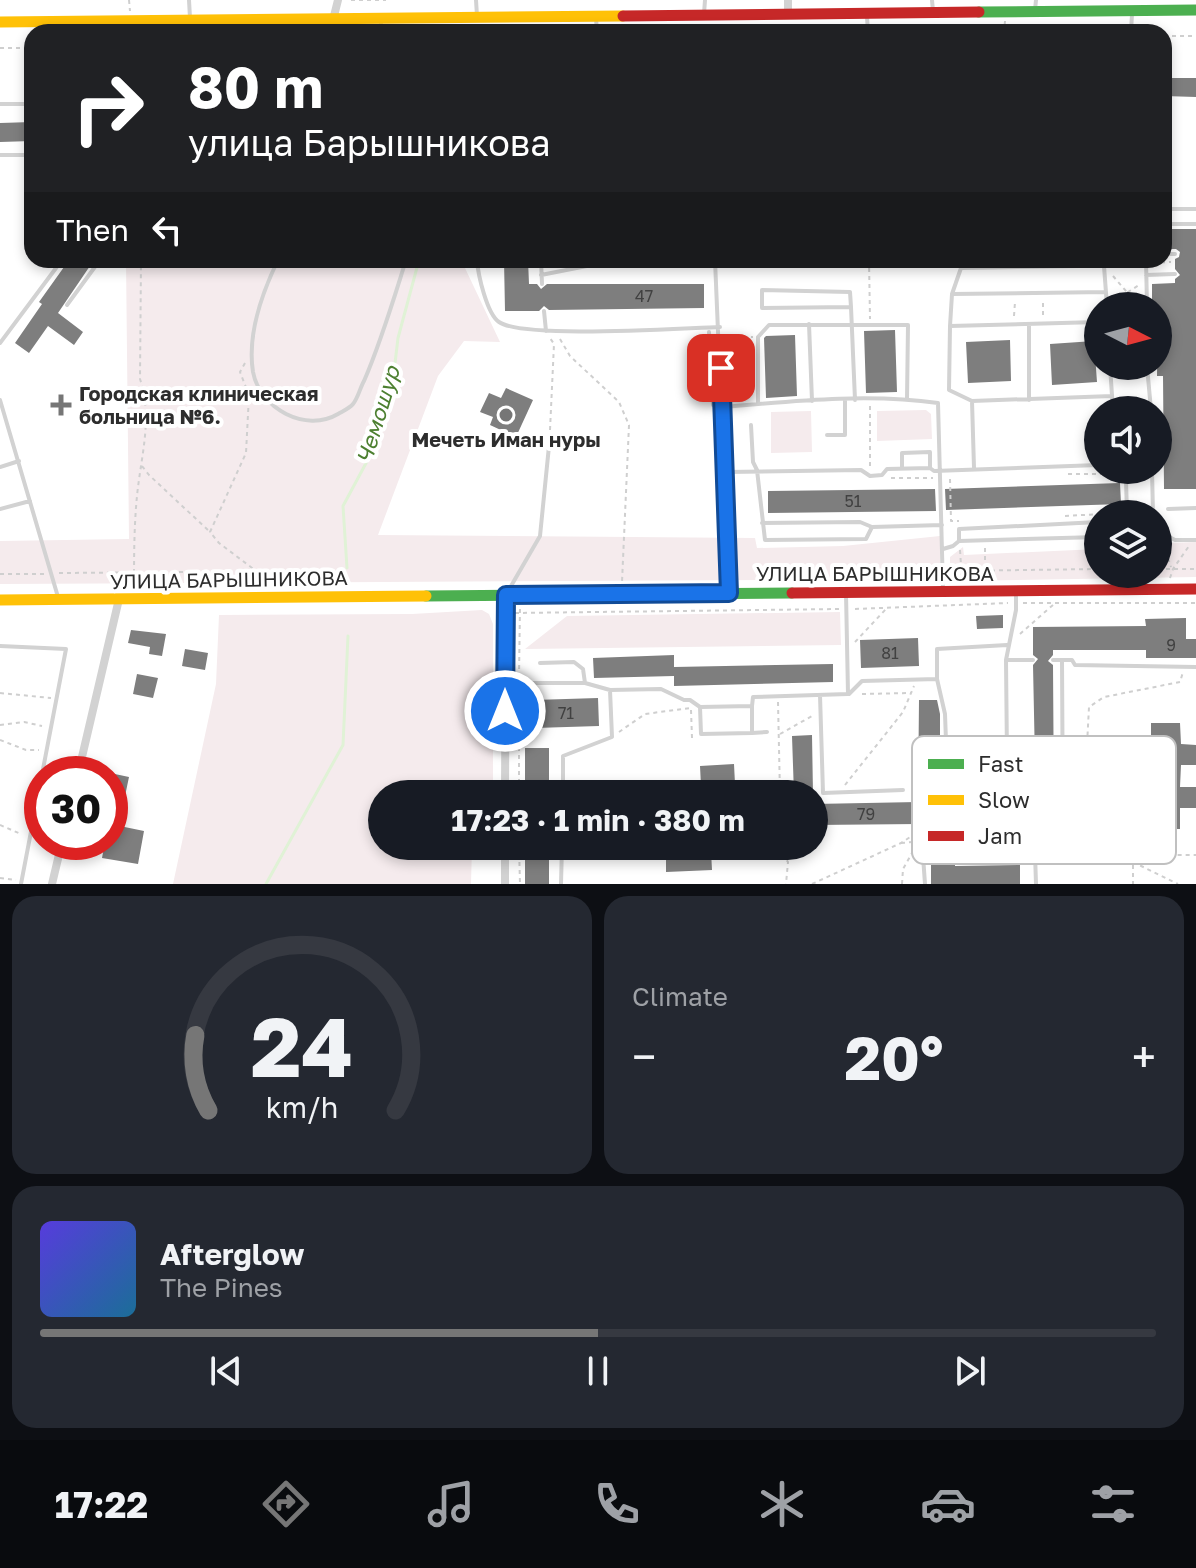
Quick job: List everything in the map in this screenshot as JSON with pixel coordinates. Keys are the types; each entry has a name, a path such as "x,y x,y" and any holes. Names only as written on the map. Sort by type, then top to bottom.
{"street":[{"path":"333,20 338,0"},
{"path":"788,0 788,15"},
{"path":"424,24 478,19 933,13 1035,6 1196,10"},
{"path":"0,22 333,20 357,24"},
{"name":"УЛИЦА БАРЫШНИКОВА","path":"0,600 962,591 1016,597 1134,589 1196,589"},
{"path":"505,780 506,595"},
{"path":"82,756 119,599"},
{"path":"52,884 58,860"},
{"path":"505,860 505,884"}],"lane":[{"path":"189,0 190,21"},
{"path":"476,0 478,19"},
{"path":"704,16 705,0"},
{"path":"932,0 933,13"},
{"path":"867,14 868,24"},
{"path":"596,18 596,24"},
{"path":"0,104 24,104"},
{"path":"0,155 24,155"},
{"path":"1172,209 1196,209"},
{"path":"1172,224 1196,224"},
{"path":"0,343 56,268"},
{"path":"67,305 94,268"},
{"path":"274,268 252,338 254,375 262,394 274,407 300,421 333,417 353,405 372,363 403,268"},
{"path":"477,268 495,320 506,327 546,331 720,327"},
{"path":"541,268 542,284"},
{"path":"541,275 574,268"},
{"path":"716,268 729,593"},
{"path":"961,268 952,294 949,390 972,401 1084,397"},
{"path":"1104,268 1106,292"},
{"path":"1146,268 1147,292"},
{"path":"1146,275 1175,274"},
{"path":"851,307 762,308 762,290 850,292 851,307 852,325 855,400"},
{"path":"952,294 1084,292"},
{"path":"544,311 546,331"},
{"path":"950,326 1084,322"},
{"path":"809,324 812,401"},
{"path":"1029,324 1029,400"},
{"path":"758,404 758,337 769,325 908,325 907,399"},
{"path":"709,332 713,405"},
{"path":"711,369 721,368"},
{"path":"1111,380 1112,396"},
{"path":"723,407 870,399 938,403 943,592"},
{"path":"0,400 58,599"},
{"path":"827,435 845,435 845,400"},
{"path":"972,401 974,468"},
{"path":"751,425 753,462 757,470 765,540 866,539 872,527"},
{"path":"506,595 540,536 550,436"},
{"path":"902,468 902,453 930,452 930,468"},
{"path":"0,467 19,461"},
{"path":"726,472 861,470 870,476 882,475 887,469 902,468 939,471 1084,465"},
{"path":"0,509 30,501"},
{"path":"1172,509 1196,508"},
{"path":"762,523 860,522 872,527 942,525"},
{"path":"959,541 959,529 1084,523"},
{"path":"943,549 959,541 1084,537"},
{"path":"1172,538 1196,540"},
{"path":"846,592 848,694"},
{"path":"1007,736 1006,660 1016,597"},
{"path":"946,736 945,714 937,679 937,649 1007,645"},
{"path":"0,646 66,649 45,756"},
{"path":"1006,660 1033,660"},
{"path":"1053,660 1072,660 1075,665 1196,667"},
{"path":"1062,660 1063,736"},
{"path":"540,663 574,662 583,669 585,683"},
{"path":"752,733 753,697 848,694 862,681 937,679"},
{"path":"505,683 585,683 610,690 661,689 700,707 752,706"},
{"path":"563,780 563,756 612,737 610,690"},
{"path":"820,695 823,793 903,790"},
{"path":"700,707 701,734 767,732"},
{"path":"21,882 25,860"},
{"path":"561,884 562,860"},
{"path":"924,864 925,884"},
{"path":"1035,864 1036,884"}],"path":[{"path":"352,0 386,0"},
{"path":"1172,36 1196,36"},
{"path":"0,48 24,48"},
{"path":"133,599 137,495 147,423 140,379 141,268"},
{"path":"869,268 870,324"},
{"path":"1106,268 1127,292"},
{"path":"1129,292 1143,282"},
{"path":"1042,323 1044,292"},
{"path":"1013,324 1016,293"},
{"path":"546,331 554,344 550,436"},
{"path":"555,331 570,356 619,402 629,425 621,594"},
{"path":"720,339 758,337"},
{"path":"210,532 246,453 249,395 240,372 251,351"},
{"path":"870,399 870,476"},
{"path":"142,465 219,543 276,586 260,586"},
{"path":"1057,474 1084,473"},
{"path":"950,475 951,521 967,521"},
{"path":"1061,516 1084,515"},
{"path":"985,540 985,569"},
{"path":"959,541 962,591"},
{"path":"1166,589 1173,569 1189,545"},
{"path":"943,571 1084,569"},
{"path":"1173,569 1196,569"},
{"path":"0,574 193,572 213,587"},
{"path":"519,780 521,595"},
{"path":"506,614 887,608 1016,597 1055,603 1196,603"},
{"path":"1007,645 1055,603"},
{"path":"847,650 887,608"},
{"path":"1087,736 1089,707 1104,697 1180,682 1185,667"},
{"path":"839,792 903,712 916,679"},
{"path":"0,693 56,699"},
{"path":"848,694 911,693"},
{"path":"777,697 780,780"},
{"path":"690,700 692,738"},
{"path":"612,737 645,714 691,708"},
{"path":"778,735 821,711"},
{"path":"0,725 24,722 39,724 50,730"},
{"path":"0,740 26,750 37,751 47,746"},
{"path":"0,825 24,836"},
{"path":"812,884 912,836"},
{"path":"901,843 912,842"},
{"path":"902,884 903,869 912,853"},
{"path":"519,860 520,884"},
{"path":"786,860 786,884"},
{"path":"1137,864 1178,884"},
{"path":"0,878 21,882"}],"shaded area":[{"path":"126,268 465,268 500,342 464,341 438,376 378,535 755,538 757,548 843,546 940,536 940,579 0,584 0,541 129,539"},
{"path":"926,410 931,414 932,439 877,441 877,411"},
{"path":"811,411 812,452 771,453 771,412"},
{"path":"1196,542 1196,577 1172,577 1172,543"},
{"path":"963,547 964,555 1084,550 1084,579 950,581 950,557"},
{"path":"482,610 489,614 493,624 493,780 368,780 368,860 472,860 471,884 173,884 216,684 219,615 412,614"},
{"path":"840,612 841,645 525,649 567,616"}],"building":[{"path":"1172,78 1196,78 1196,97 1172,96"},
{"path":"24,122 24,141 0,142 0,123"},
{"path":"1172,229 1196,229 1196,489 1164,489 1164,484 1172,484 1172,396 1163,396 1163,380 1172,380 1172,292 1152,292 1152,284 1175,283 1180,275 1175,269 1175,259 1180,252 1172,249"},
{"path":"63,268 89,268 58,313 83,332 74,345 48,326 29,353 15,343 42,304 39,302"},
{"path":"504,268 528,268 529,284 537,284 541,289 547,284 704,284 704,308 549,310 544,306 539,311 505,311"},
{"path":"895,330 897,392 866,393 864,331"},
{"path":"795,335 797,396 766,398 764,338"},
{"path":"1010,340 1011,381 968,383 966,342"},
{"path":"1084,342 1084,380 1097,382 1052,385 1050,344"},
{"name":"Мечеть Иман нуры","path":"506,388 533,400 516,437 490,425 493,417 480,412 489,393 501,398"},
{"path":"1120,484 1121,500 1084,500 1084,505 946,510 945,489"},
{"path":"935,489 936,511 768,513 768,491"},
{"path":"1003,615 1003,628 977,629 976,616"},
{"path":"1186,618 1186,639 1196,639 1196,658 1146,658 1146,650 1053,650 1048,661 1053,665 1053,736 1034,736 1033,665 1038,659 1033,655 1033,627 1146,626 1145,619"},
{"path":"131,630 166,634 162,656 149,654 150,647 128,643"},
{"path":"918,638 919,666 861,668 860,640"},
{"path":"185,649 208,653 205,670 182,666"},
{"path":"674,655 674,667 833,664 833,682 674,686 674,676 594,678 593,658"},
{"path":"137,674 158,678 153,698 133,694"},
{"path":"598,698 599,726 535,728 534,700"},
{"path":"919,700 937,700 940,736 919,736"},
{"path":"1151,723 1180,723 1181,744 1196,745 1196,765 1181,765 1180,787 1196,787 1196,808 1180,808 1180,829 1176,829 1176,736 1151,736"},
{"path":"812,735 813,780 794,780 792,736"},
{"path":"525,748 549,748 549,780 525,780"},
{"path":"734,764 735,780 701,780 700,766"},
{"path":"912,802 912,824 828,825 828,804"},
{"path":"128,828 144,831 138,864 114,860 128,860"},
{"path":"525,860 549,860 549,884 525,884"},
{"path":"666,860 711,860 712,870 666,872"},
{"path":"931,864 1020,865 1020,884 931,884"}],"waterway":[{"name":"Чемошур","path":"347,568 343,506 372,452 393,380 398,338 417,268"},
{"name":"Чемошур","path":"266,884 343,745 348,636"}],"traffic: fast":[{"path":"979,12 1196,10"},
{"path":"426,596 792,593"}],"traffic: slow":[{"path":"0,22 623,16"},
{"path":"0,600 426,596"}],"traffic: jam":[{"path":"623,16 979,12"},
{"path":"792,593 1196,589"}],"place":[{"name":"Городская клиническая больница №6.","path":"61,405"},
{"name":"Мечеть Иман нуры","path":"506,415"}],"route":[{"path":"505,711 506,595 729,593 721,368"}]}
